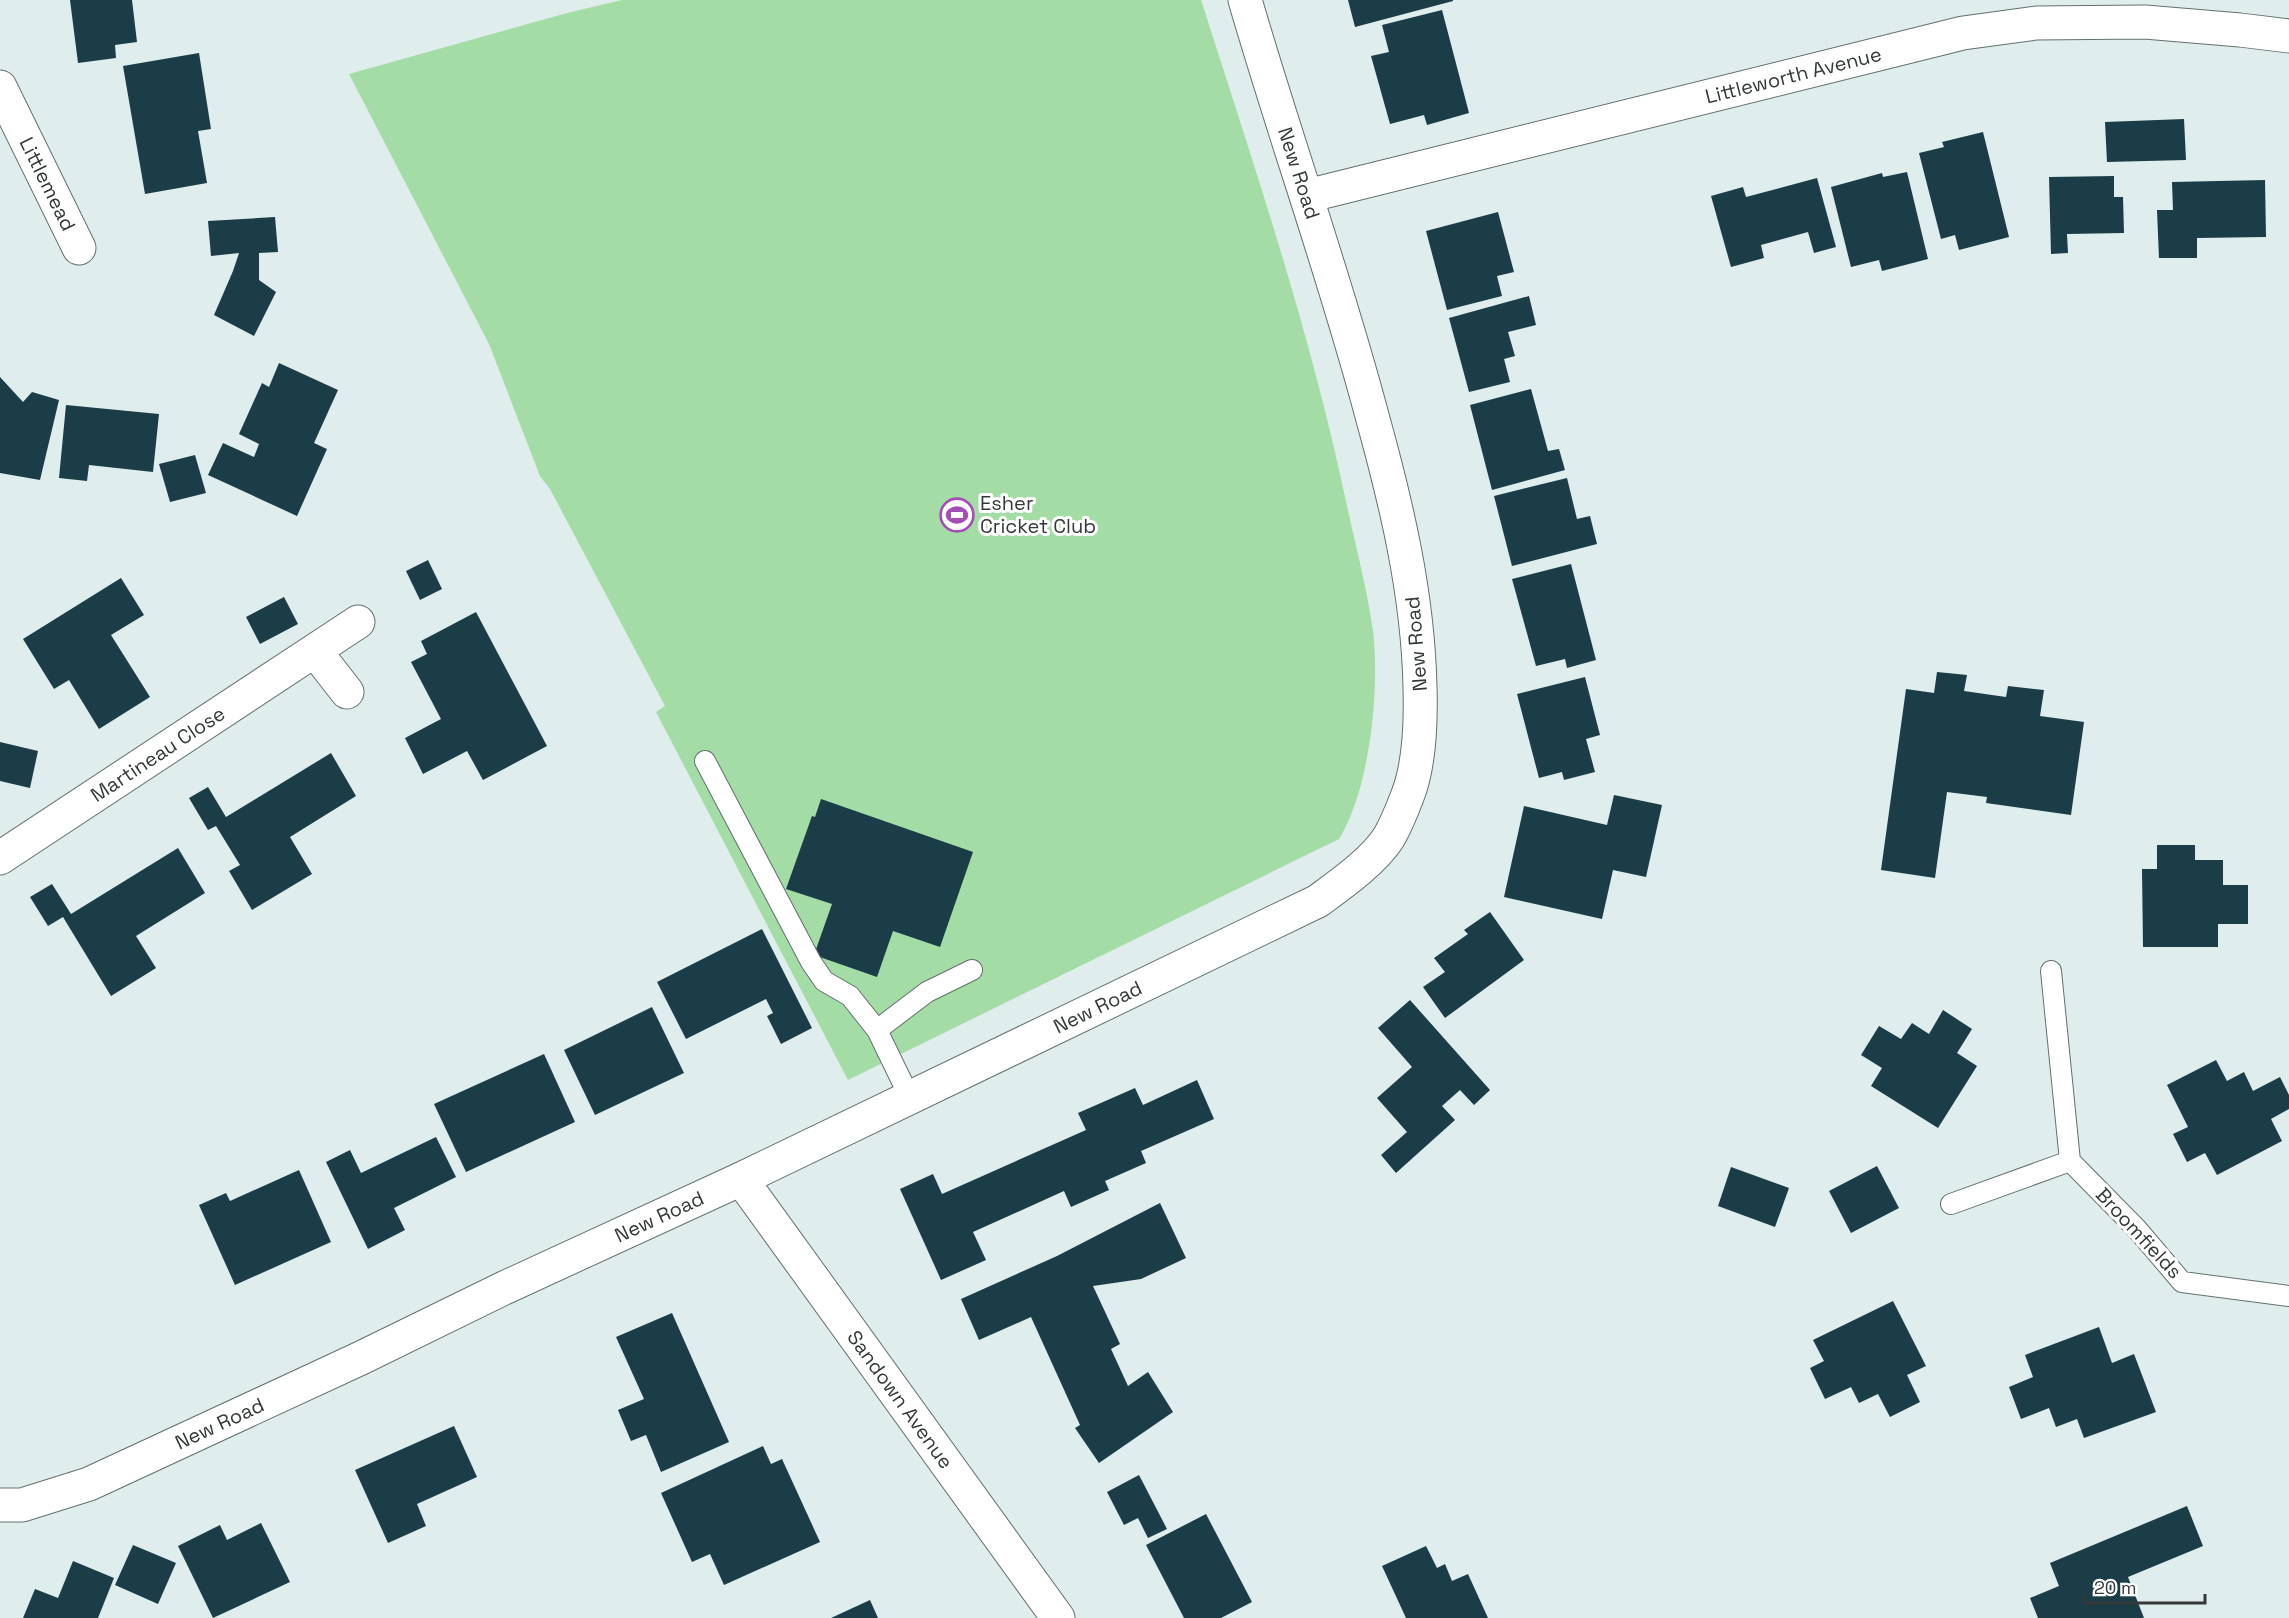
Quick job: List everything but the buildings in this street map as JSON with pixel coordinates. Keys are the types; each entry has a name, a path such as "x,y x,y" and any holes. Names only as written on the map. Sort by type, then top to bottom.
{"street":[{"name":"New Road","path":"0,1505 22,1505 89,1484 741,1179 909,1096 1318,901 1354,874 1389,837 1408,795 1418,749 1419,651 1413,594 1381,446 1360,369 1245,0"},
{"name":"Littleworth Avenue","path":"1307,196 1963,33 2036,23 2145,22 2289,36"},
{"name":"Littlemead","path":"0,87 79,248"},
{"name":"Martineau Close","path":"0,858 358,622"},
{"path":"315,651 347,692"},
{"name":"Sandown Avenue","path":"741,1179 1058,1618"}],"lane":[{"path":"705,761 811,962 824,981 850,996 876,1030 909,1096"},
{"path":"876,1030 927,992 972,970"},
{"path":"1951,1204 2070,1161 2051,971"},
{"name":"Broomfields","path":"2070,1161 2136,1228 2182,1282 2289,1296"}],"green space":[{"name":"Esher Cricket Club","path":"622,0 1201,0 1261,189 1317,378 1371,615 1375,681 1370,738 1358,794 1350,818 1339,839 848,1080 656,712 665,706 550,489 540,476 489,344 349,74 567,13"}],"place":[{"name":"Esher Cricket Club","path":"957,515"}]}
